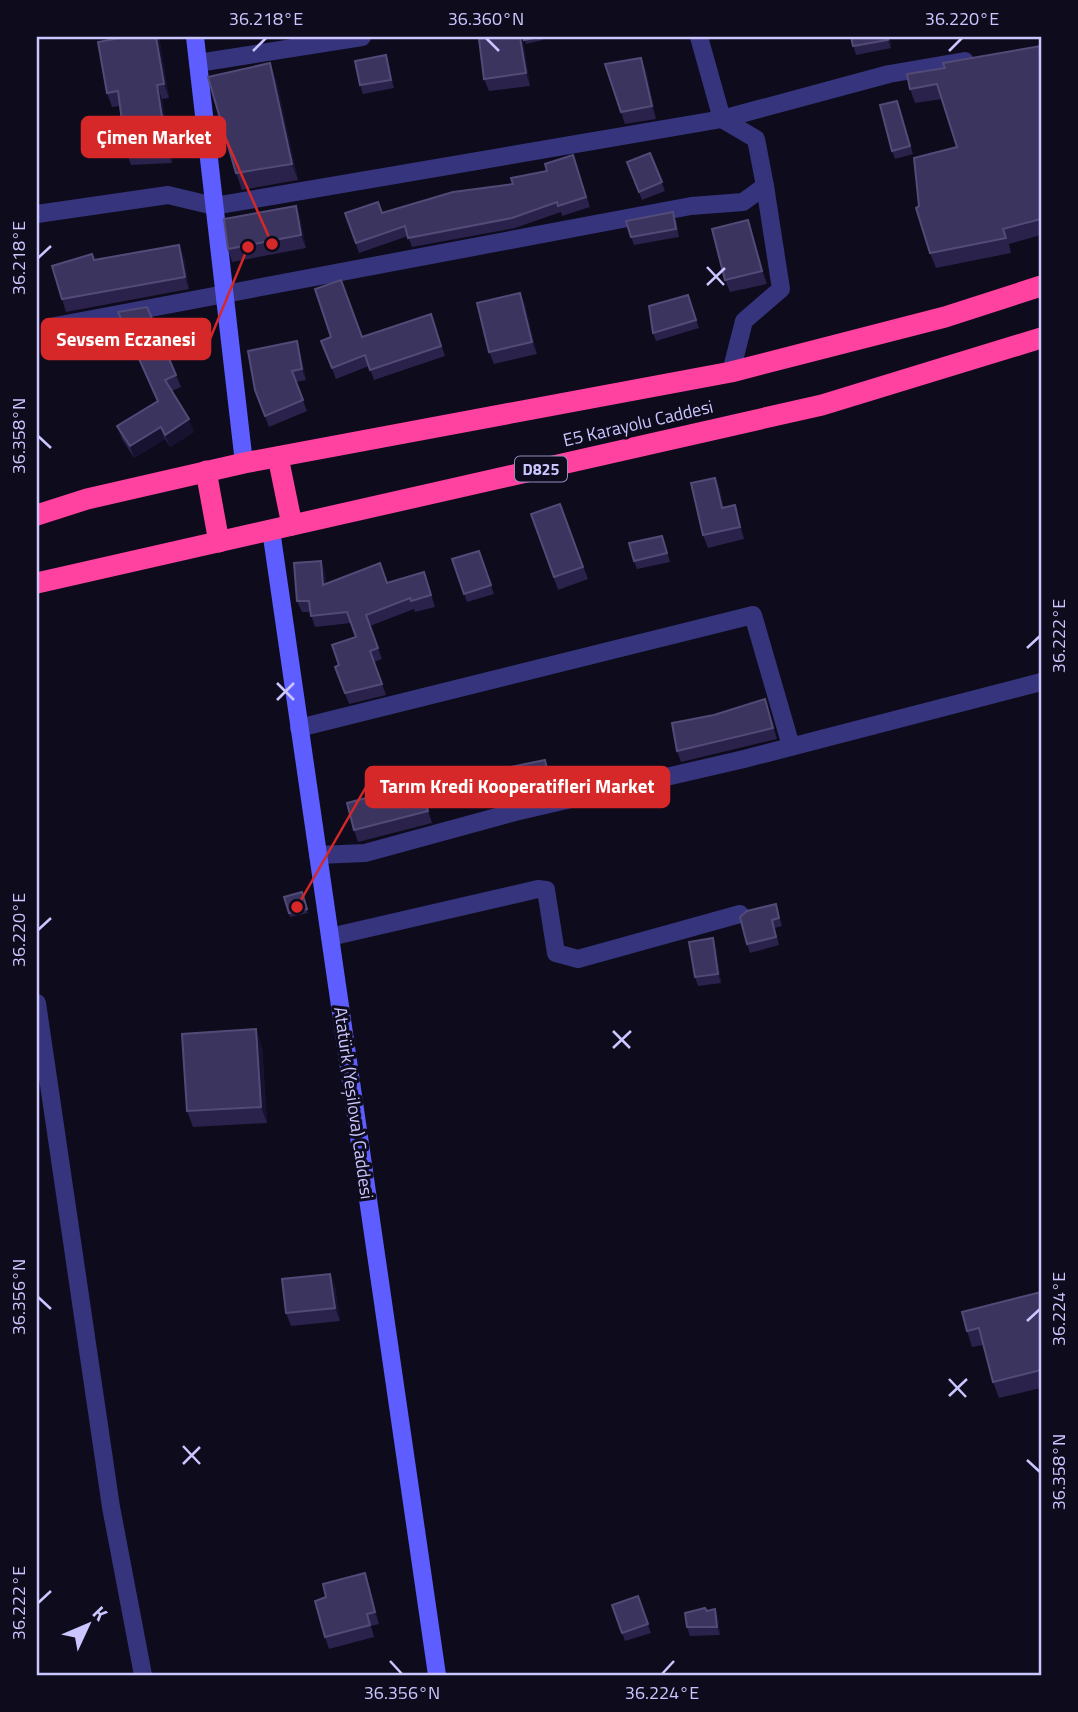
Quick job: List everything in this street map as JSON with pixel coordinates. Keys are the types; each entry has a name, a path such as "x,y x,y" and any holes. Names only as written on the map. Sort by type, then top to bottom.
{"highway":[{"name":"E5 Karayolu Caddesi","path":"37,514 87,499 244,463 731,372 945,317 1041,286"},
{"name":"E5 Karayolu Caddesi","path":"37,583 822,405 1041,338"},
{"path":"278,457 292,525"},
{"path":"206,471 219,542"}],"street":[{"path":"195,37 244,463"},
{"path":"198,63 362,37"},
{"path":"699,37 722,119 756,139 781,289 744,321 731,372"},
{"path":"37,214 168,195 214,206 722,119 889,74 978,59"},
{"path":"55,326 691,206 743,202 765,186"},
{"name":"Atatürk (Yeşilova) Caddesi","path":"271,530 437,1675"},
{"path":"299,728 753,615 791,747"},
{"path":"318,855 365,853 515,811 791,747 1041,682"},
{"path":"330,937 538,889 546,890 556,953 578,959 740,914"},
{"path":"37,1003 111,1507 143,1675"}],"building":[{"path":"119,37 156,37 164,84 157,85 167,149 126,151 118,91 107,93 98,42"},
{"path":"520,37 526,73 484,79 479,39"},
{"path":"851,37 888,37 888,40 853,46"},
{"path":"1041,46 1041,219 1003,229 1006,238 930,253 916,208 919,206 914,158 957,147 937,84 910,89 907,74 945,68 943,63"},
{"path":"386,55 391,80 360,85 355,61"},
{"path":"641,58 652,106 621,112 605,64"},
{"path":"270,63 292,164 236,173 208,77"},
{"path":"897,101 910,146 892,151 880,105"},
{"path":"650,153 662,182 639,192 627,162"},
{"path":"573,155 586,197 558,206 557,202 512,218 408,238 405,226 356,243 345,213 378,202 382,213 453,192 513,184 511,178 547,171 545,164"},
{"path":"296,206 301,235 228,249 224,219"},
{"path":"673,212 676,229 631,237 626,221"},
{"path":"748,220 762,271 725,280 712,229"},
{"path":"179,245 185,277 62,299 52,266 92,254 94,260"},
{"path":"341,280 362,337 431,314 441,346 370,370 365,355 332,368 321,341 331,337 315,289"},
{"path":"520,293 532,342 489,352 477,303"},
{"path":"688,295 696,320 653,333 649,306"},
{"path":"147,307 176,375 165,380 189,419 165,435 161,427 130,446 117,426 158,401 118,312"},
{"path":"297,341 302,369 292,371 303,400 265,416 255,390 248,351"},
{"path":"715,478 722,508 735,505 740,527 703,535 691,483"},
{"path":"560,504 583,567 554,577 531,514"},
{"path":"662,536 667,553 634,561 629,543"},
{"path":"479,551 491,585 464,594 452,559"},
{"path":"321,561 323,585 380,563 387,583 424,572 431,595 411,601 410,598 366,615 378,648 370,651 382,684 345,693 335,667 339,665 332,645 356,637 347,612 311,616 309,601 297,601 294,563"},
{"path":"765,699 773,728 677,751 672,723 714,715"},
{"path":"545,760 550,783 506,794 501,769"},
{"path":"412,786 416,800 424,798 428,811 354,830 347,803"},
{"path":"302,892 307,909 289,913 284,897"},
{"path":"776,904 779,918 772,920 776,937 747,944 740,917 747,911"},
{"path":"713,938 718,974 695,977 689,942"},
{"path":"256,1029 261,1107 187,1111 182,1034"},
{"path":"330,1274 335,1308 286,1313 282,1279"},
{"path":"1041,1292 1041,1370 993,1382 979,1328 967,1331 962,1312"},
{"path":"365,1573 375,1612 367,1614 370,1625 325,1637 315,1601 326,1597 323,1584"},
{"path":"638,1596 648,1624 622,1633 612,1605"},
{"path":"705,1608 707,1611 715,1609 717,1627 687,1627 685,1613"}],"place":[{"name":"Çimen Market","path":"272,244"},
{"name":"Sevsem Eczanesi","path":"248,247"},
{"name":"Tarım Kredi Kooperatifleri Market","path":"297,907"}]}
